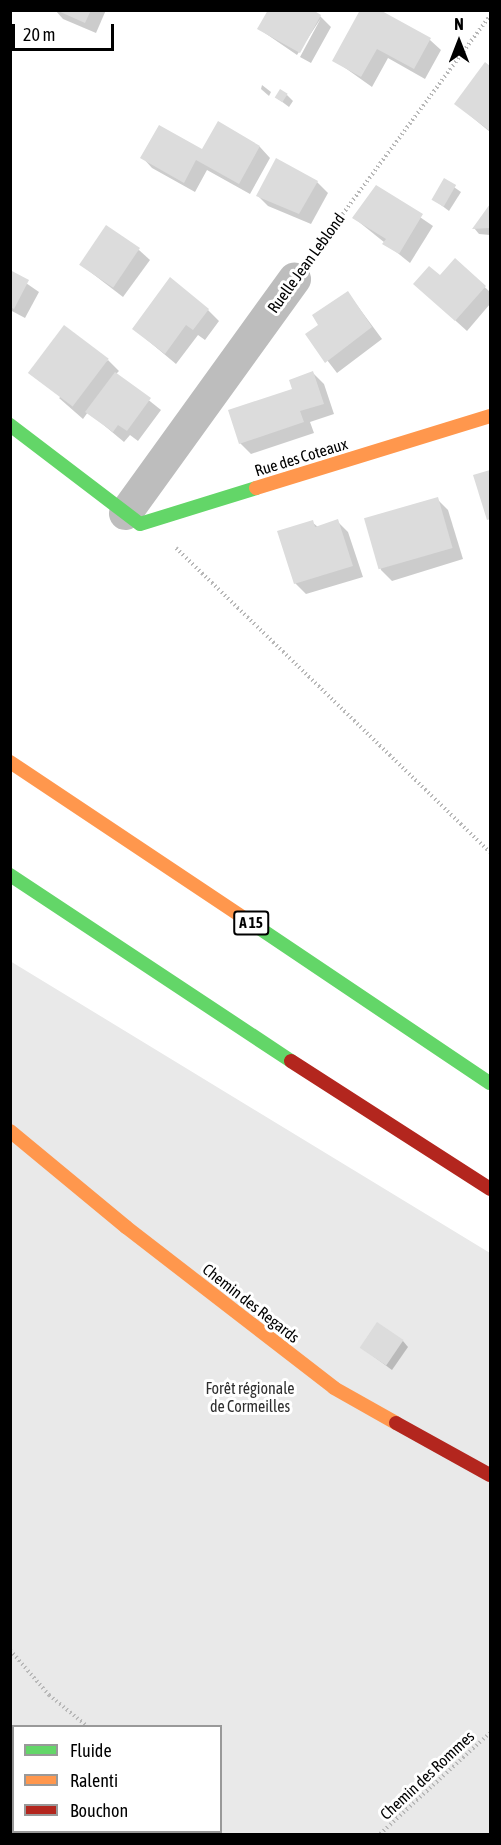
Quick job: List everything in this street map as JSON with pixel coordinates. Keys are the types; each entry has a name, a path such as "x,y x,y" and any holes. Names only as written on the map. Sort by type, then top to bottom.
{"main road":[{"name":"Rue des Coteaux","path":"133,518 490,416"},
{"path":"10,425 133,518"},
{"name":"A 15","path":"10,762 490,1083"},
{"path":"10,875 156,974 490,1189"},
{"name":"Chemin des Regards","path":"10,1131 126,1227 334,1388 490,1475"}],"street":[{"name":"Ruelle Jean Leblond","path":"133,518 294,279"}],"path":[{"name":"Ruelle Jean Leblond","path":"294,279 490,16"},
{"path":"133,518 189,558 490,852"},
{"path":"10,1650 49,1695 86,1725"},
{"name":"Chemin des Rommes","path":"380,1834 490,1732"}],"green space":[{"name":"Forêt régionale de Cormeilles","path":"10,961 490,1253 490,1834 11,1834"}],"building":[{"path":"56,10 91,10 85,23"},
{"path":"268,10 313,10 321,15 300,53 257,29"},
{"path":"360,10 380,10 431,38 414,69 377,49 361,77 332,61"},
{"path":"485,62 490,66 490,131 454,104"},
{"path":"280,89 288,94 282,102 275,97"},
{"path":"218,121 260,146 239,184 196,160 184,183 140,158 159,125 202,149"},
{"path":"276,158 318,181 299,214 256,196"},
{"path":"444,178 456,185 444,207 432,200"},
{"path":"376,185 423,214 399,254 382,244 386,239 352,218"},
{"path":"490,204 490,228 472,229"},
{"path":"106,225 140,248 113,288 79,265"},
{"path":"455,258 486,286 455,321 413,284 429,266 440,275"},
{"path":"10,270 29,280 14,309 10,307"},
{"path":"170,277 209,309 193,330 186,325 165,354 132,329"},
{"path":"348,291 372,327 325,363 305,334 318,325 312,315"},
{"path":"64,325 109,359 73,407 28,373"},
{"path":"313,371 324,404 300,411 304,422 239,444 228,410 292,389 289,380"},
{"path":"115,372 151,398 127,431 118,425 113,432 85,412"},
{"path":"490,470 490,519 487,520 473,475"},
{"path":"438,497 453,548 379,569 364,518"},
{"path":"338,519 353,566 294,584 277,531 313,520 315,527"},
{"path":"377,1322 404,1340 386,1366 360,1348"}],"traffic: fast":[{"path":"10,425 140,524 256,488"},
{"path":"10,875 291,1061"},
{"path":"253,924 490,1083"}],"traffic: slow":[{"path":"256,488 490,416"},
{"path":"10,762 253,924"},
{"path":"10,1131 126,1227 334,1388 396,1423"}],"traffic: jam":[{"path":"291,1061 490,1189"},
{"path":"396,1423 490,1475"}]}
